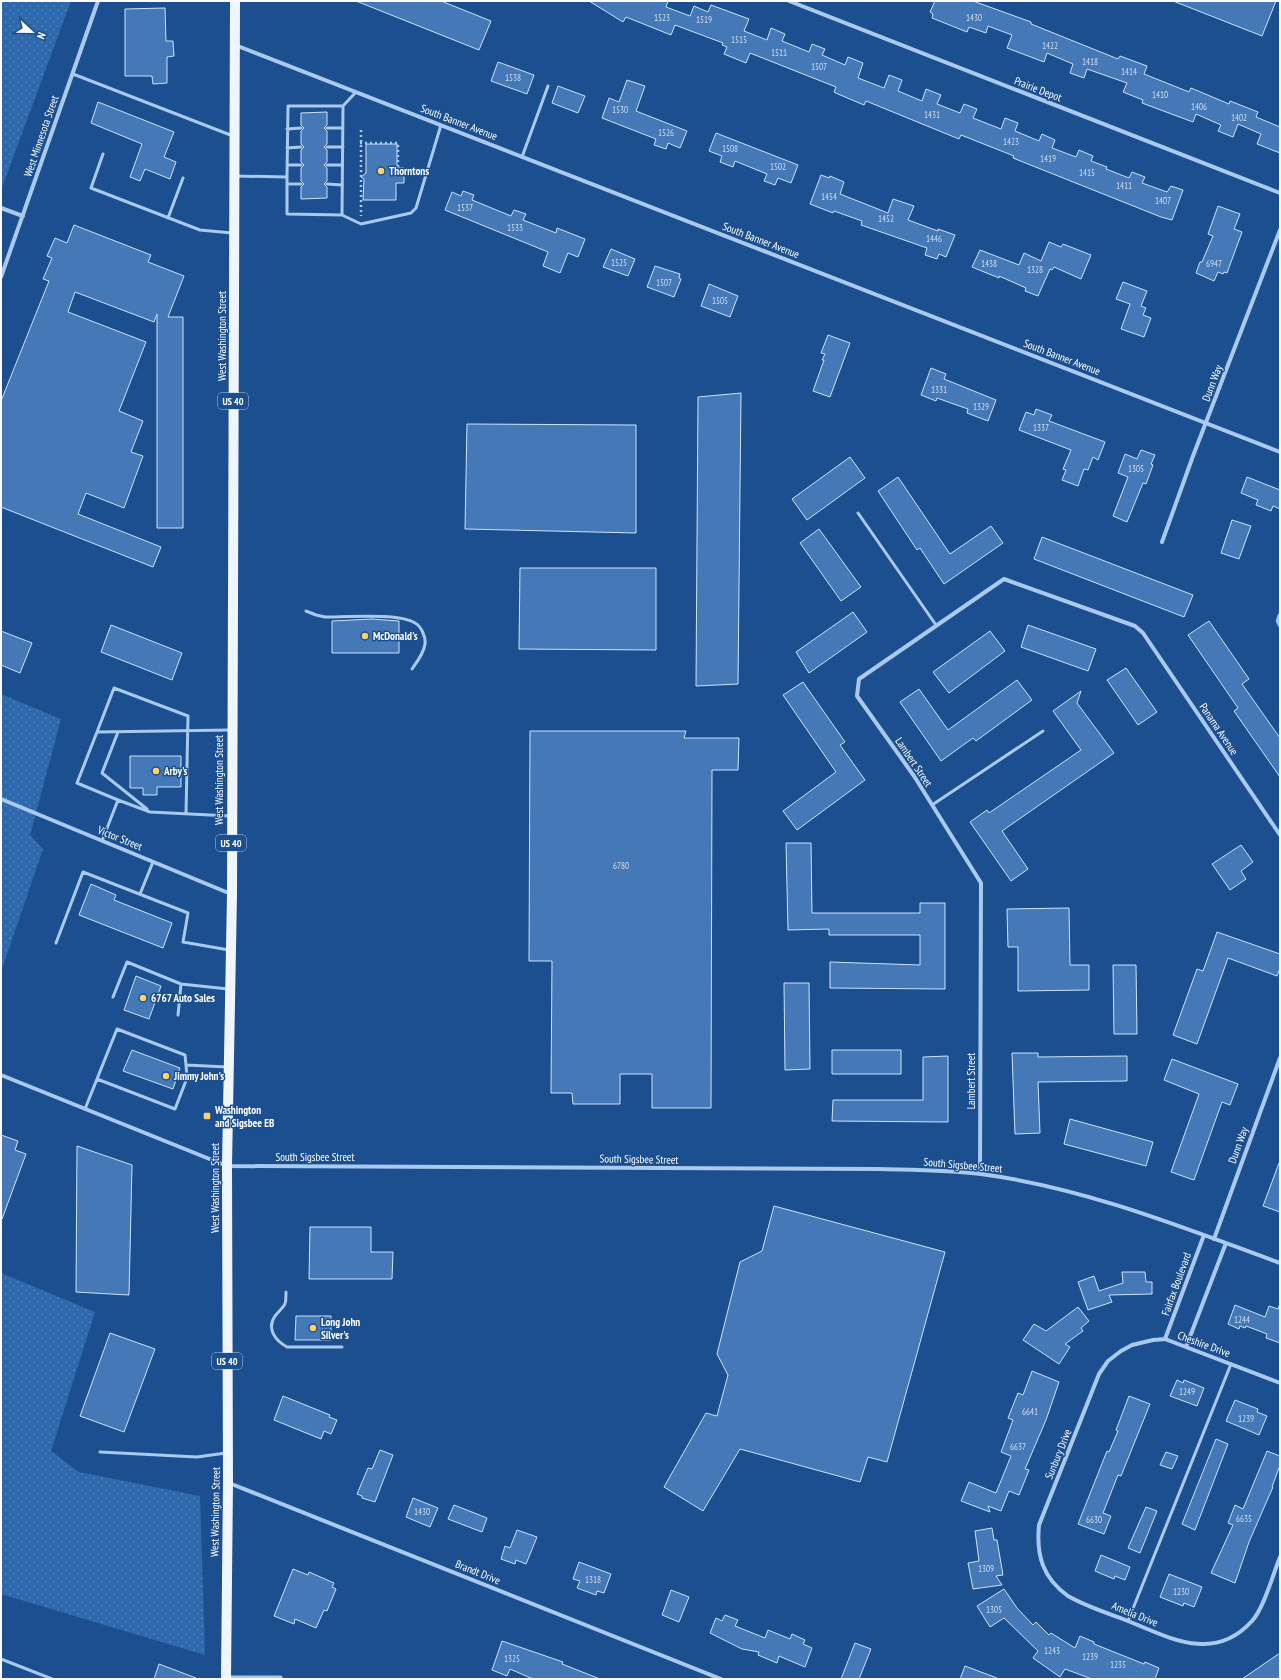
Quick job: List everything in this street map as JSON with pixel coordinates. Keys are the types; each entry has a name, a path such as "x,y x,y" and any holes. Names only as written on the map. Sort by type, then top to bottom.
{"main road":[{"name":"West Washington Street","path":"226,1678 228,1482 227,1166 232,894 235,1"}],"street":[{"name":"West Minnesota Street","path":"1,276 98,1"},
{"name":"Prairie Depot","path":"789,1 1280,193"},
{"name":"South Banner Avenue","path":"234,45 1280,452"},
{"path":"1,208 22,216"},
{"name":"Dunn Way","path":"1162,542 1193,456 1280,230"},
{"name":"Lambert Street","path":"980,1174 981,883 914,776 857,696 859,679 1004,578 1135,626 1143,633"},
{"name":"Panama Avenue","path":"1143,633 1280,835"},
{"name":"Victor Street","path":"1,799 232,894"},
{"name":"Dunn Way","path":"1214,1239 1280,1058"},
{"name":"South Sigsbee Street","path":"1,1075 227,1166 878,1169 980,1174 1041,1185 1101,1199 1204,1235 1280,1264"},
{"name":"Fairfax Boulevard","path":"1165,1339 1204,1235"},
{"path":"1186,1347 1226,1243"},
{"name":"Cheshire Drive","path":"1121,1351 1139,1342 1165,1339 1280,1383"},
{"name":"Sunbury Drive","path":"1046,1572 1038,1546 1039,1525 1099,1374 1108,1362 1121,1351"},
{"name":"Brandt Drive","path":"228,1482 721,1679"},
{"name":"Amelia Drive","path":"1046,1572 1058,1587 1068,1596 1175,1640 1189,1644 1203,1645 1217,1643 1230,1637 1252,1621 1258,1612 1280,1557"}],"lane":[{"path":"73,74 234,137"},
{"path":"522,157 548,86"},
{"path":"342,215 343,106 356,92"},
{"path":"343,106 288,106 287,214 342,215 361,224 413,212 441,125"},
{"path":"288,129 301,128"},
{"path":"326,128 343,128"},
{"path":"287,148 301,147"},
{"path":"327,147 342,147"},
{"path":"103,154 91,188 200,230 234,234"},
{"path":"287,165 301,165"},
{"path":"327,165 342,165"},
{"path":"234,176 287,177"},
{"path":"168,218 183,178"},
{"path":"287,184 301,184"},
{"path":"327,184 342,185"},
{"path":"858,513 936,625"},
{"path":"306,611 325,617 388,617 405,619 414,622 421,628 425,643 419,658 412,669"},
{"path":"186,814 188,716 114,688 77,783 150,812 186,814 232,816"},
{"path":"97,732 232,730"},
{"path":"118,732 102,773 150,812"},
{"path":"932,805 1043,732"},
{"path":"102,840 118,800"},
{"path":"140,894 153,862"},
{"path":"56,943 83,872 188,913 183,942 230,950"},
{"path":"113,997 127,962 181,984 230,989"},
{"path":"178,1015 181,984"},
{"path":"85,1109 97,1079 117,1029 185,1055 187,1078 175,1109 97,1079"},
{"path":"186,1066 228,1067"},
{"path":"286,1292 285,1303 274,1318 271,1326 272,1334 278,1342 287,1347 342,1347"},
{"path":"1128,1621 1232,1364"},
{"path":"100,1452 197,1457 228,1453"},
{"path":"1,1659 52,1679"},
{"path":"226,1678 281,1677 281,1679"}],"path":[{"path":"361,130 361,224"},
{"path":"360,143 398,143 398,167"}],"shaded area":[{"path":"1,1 71,1 1,190"},
{"path":"1,694 61,719 30,835 43,849 1,972"},
{"path":"1,1273 95,1312 51,1451 79,1472 200,1496 205,1655 1,1594"}],"building":[{"path":"356,1 441,1 491,21 479,50"},
{"path":"589,1 668,1 666,7 690,16 694,6 708,12 711,5 749,19 744,31 767,40 771,28 785,34 782,41 809,52 812,44 825,49 822,55 845,65 848,57 863,63 858,78 884,88 889,75 902,80 898,91 922,101 926,89 941,95 937,104 960,113 964,104 977,109 973,118 1001,129 1005,118 1018,123 1015,131 1039,141 1042,134 1055,140 1052,148 1076,157 1079,150 1093,156 1091,161 1107,167 1106,169 1129,178 1132,172 1145,177 1142,183 1167,192 1171,186 1183,190 1172,220 1161,217 1013,158 1014,156 961,135 959,139 866,101 864,105 834,92 836,87 750,53 746,63 724,54 727,47 722,45 723,43 675,25 671,35 626,17 623,22"},
{"path":"935,1 973,1 1031,22 1031,24 1118,59 1120,56 1147,66 1144,74 1189,92 1191,88 1229,104 1230,101 1258,112 1256,117 1280,127 1280,153 1257,144 1261,134 1238,124 1233,137 1218,131 1221,125 1196,114 1193,122 1142,103 1143,100 1123,92 1127,83 1087,69 1084,78 1070,73 1073,64 1047,53 1044,62 1007,48 1012,35 988,26 986,33 969,27 967,32 932,18 933,14 930,12"},
{"path":"1173,1 1276,1 1262,36"},
{"path":"165,8 166,41 173,41 174,56 167,57 167,83 153,84 152,76 125,76 125,9"},
{"path":"498,62 534,75 527,94 491,81"},
{"path":"627,80 645,86 636,111 687,131 680,148 668,143 666,149 654,145 656,139 602,118 609,98 619,102"},
{"path":"558,86 585,96 578,113 552,103"},
{"path":"98,102 174,132 164,157 176,162 170,179 145,169 140,181 130,177 142,144 91,123"},
{"path":"327,112 327,125 324,128 327,131 327,144 324,147 327,150 327,162 324,165 327,168 327,181 324,184 327,187 327,198 301,199 301,187 304,184 301,181 301,168 304,165 301,162 301,150 304,147 301,144 301,131 304,128 301,125 301,113"},
{"path":"716,133 798,165 791,183 778,178 775,185 764,181 767,174 735,161 733,167 720,162 722,156 709,151"},
{"path":"366,144 397,144 397,168 404,168 404,183 396,183 396,200 363,200 364,179 361,177 366,173"},
{"path":"821,175 829,178 830,176 844,182 840,194 888,213 893,199 914,206 908,220 938,231 938,229 955,235 946,257 939,254 937,259 925,255 927,248 861,225 862,221 834,211 833,213 810,204"},
{"path":"463,191 474,195 472,200 511,216 514,210 526,214 523,220 556,233 557,228 585,239 578,257 568,253 560,273 543,266 548,252 445,210 452,192 461,196"},
{"path":"1218,206 1240,214 1234,229 1242,232 1227,273 1224,272 1223,274 1218,272 1214,281 1196,273 1213,236 1208,234"},
{"path":"74,225 151,255 148,262 184,276 168,317 183,317 183,528 157,528 157,314 154,322 75,292 68,312 146,342 119,411 143,421 131,452 143,456 124,508 86,493 78,514 161,547 153,567 1,507 1,401 49,281 43,279 52,258 47,256 55,238 67,243"},
{"path":"1049,242 1061,247 1063,244 1091,255 1081,279 1054,267 1052,270 1050,269 1038,296 1025,291 1026,288 999,276 999,278 972,267 980,250 1019,265 1024,253 1041,261"},
{"path":"611,249 635,259 628,276 603,267"},
{"path":"655,266 680,274 679,278 681,279 674,297 647,287"},
{"path":"1123,282 1147,291 1141,306 1146,308 1143,315 1151,318 1144,337 1121,329 1130,304 1116,299"},
{"path":"709,284 738,296 730,317 701,306"},
{"path":"828,335 850,343 830,397 813,391 824,360 822,360 825,354 821,353"},
{"path":"931,368 946,374 944,379 996,400 988,421 967,413 968,409 937,398 936,401 921,395"},
{"path":"741,393 738,684 696,686 698,397"},
{"path":"1036,409 1052,415 1049,421 1105,442 1098,460 1093,457 1088,470 1084,469 1078,486 1062,480 1066,470 1063,469 1071,450 1019,430 1026,412 1034,415"},
{"path":"467,424 636,425 636,533 465,529"},
{"path":"1141,450 1155,455 1146,484 1143,483 1127,522 1113,516 1128,477 1118,473 1125,454 1137,459"},
{"path":"850,457 865,478 807,520 792,499"},
{"path":"898,477 950,554 991,526 1003,543 944,584 920,548 917,550 878,491"},
{"path":"1247,477 1280,490 1280,509 1273,506 1271,511 1256,505 1258,500 1241,493"},
{"path":"1232,520 1251,526 1239,559 1221,553"},
{"path":"819,529 861,587 841,601 800,543"},
{"path":"1042,537 1193,595 1184,617 1034,559"},
{"path":"520,568 656,568 656,650 519,649"},
{"path":"853,612 867,632 809,673 796,652"},
{"path":"372,619 399,621 399,653 332,653 332,621"},
{"path":"1209,621 1249,679 1242,684 1280,738 1280,777 1234,711 1238,708 1188,635"},
{"path":"111,625 182,653 172,680 101,652"},
{"path":"1028,625 1096,649 1088,671 1021,647"},
{"path":"1,631 32,643 20,673 1,665"},
{"path":"990,631 1005,651 949,693 933,672"},
{"path":"1126,668 1157,712 1138,725 1107,680"},
{"path":"1017,680 1032,700 976,741 973,738 941,761 900,702 919,689 948,730"},
{"path":"803,682 845,742 840,745 865,780 797,830 783,811 836,772 783,695"},
{"path":"1081,691 1077,703 1114,753 1002,831 1028,869 1011,881 970,822 987,810 989,813 1081,750 1053,711"},
{"path":"530,731 686,731 684,738 739,738 738,770 712,770 711,1108 652,1108 652,1074 620,1074 620,1104 573,1104 572,1093 551,1093 552,961 529,961"},
{"name":"Arby's","path":"130,756 181,756 181,787 157,787 157,795 143,795 143,788 130,788"},
{"path":"786,843 811,843 812,913 920,913 920,903 945,903 945,989 830,988 830,962 920,965 920,935 829,935 829,929 788,930"},
{"path":"1241,845 1253,862 1241,871 1246,879 1230,890 1212,864"},
{"path":"91,884 116,895 114,900 172,923 163,948 79,915"},
{"path":"1069,908 1070,965 1089,965 1089,990 1018,991 1018,947 1008,947 1007,909"},
{"path":"1217,932 1280,954 1280,968 1277,976 1228,958 1197,1044 1173,1035 1197,969 1203,971"},
{"path":"1113,965 1136,965 1137,1034 1114,1034"},
{"name":"6767 Auto Sales","path":"136,976 161,986 149,1019 124,1010"},
{"path":"784,983 809,983 810,1069 785,1070"},
{"path":"132,1050 180,1068 173,1089 123,1071"},
{"path":"832,1050 901,1050 901,1074 832,1074"},
{"path":"1012,1053 1038,1053 1038,1057 1127,1056 1127,1081 1038,1082 1040,1133 1015,1134"},
{"path":"948,1056 948,1122 832,1121 833,1100 923,1100 923,1057"},
{"path":"1172,1059 1238,1084 1230,1105 1222,1102 1194,1180 1171,1172 1199,1094 1164,1080"},
{"path":"1070,1119 1153,1142 1146,1166 1064,1144"},
{"path":"1,1135 18,1141 15,1150 26,1154 2,1219 1,1219"},
{"path":"77,1146 132,1165 129,1295 76,1292"},
{"path":"1280,1163 1280,1212 1263,1206"},
{"path":"774,1206 945,1252 887,1462 868,1457 860,1482 740,1449 703,1511 664,1487 706,1413 717,1416 728,1375 717,1354 740,1262 762,1251"},
{"path":"310,1227 371,1227 371,1252 393,1252 392,1279 309,1279"},
{"path":"1122,1272 1145,1272 1146,1282 1152,1282 1152,1294 1109,1295 1112,1302 1088,1310 1078,1282 1094,1276 1099,1291 1123,1283"},
{"path":"1280,1304 1280,1343 1266,1338 1267,1334 1246,1326 1245,1328 1240,1326 1239,1329 1228,1324 1235,1305 1265,1317 1269,1306 1278,1309"},
{"path":"1078,1307 1089,1321 1081,1328 1083,1331 1065,1344 1070,1347 1059,1364 1023,1340 1034,1324 1046,1331"},
{"name":"Long John Silver's","path":"296,1316 331,1316 331,1340 295,1340"},
{"path":"110,1333 155,1349 124,1432 80,1416"},
{"path":"1032,1371 1059,1382 1046,1420 1025,1469 1029,1470 1019,1495 1009,1491 1001,1511 988,1506 990,1512 961,1501 969,1482 996,1493 1011,1456 1001,1452 1013,1420 1008,1418 1018,1393 1023,1395"},
{"path":"1177,1380 1183,1383 1184,1380 1204,1388 1197,1406 1170,1396"},
{"path":"283,1396 330,1415 329,1417 337,1420 331,1434 324,1431 321,1439 274,1420"},
{"path":"1129,1396 1150,1404 1121,1476 1118,1475 1103,1513 1111,1516 1104,1534 1078,1524 1107,1451 1109,1452 1118,1431 1116,1430"},
{"path":"1235,1400 1258,1409 1257,1412 1267,1416 1259,1435 1226,1421"},
{"path":"1216,1439 1228,1444 1195,1530 1182,1524"},
{"path":"380,1450 393,1455 375,1502 362,1498 362,1496 357,1494 368,1468 372,1469"},
{"path":"1267,1451 1280,1456 1280,1465 1273,1487 1249,1542 1235,1583 1211,1573 1233,1525 1228,1523 1235,1505 1243,1509"},
{"path":"1166,1452 1178,1456 1172,1469 1160,1465"},
{"path":"413,1498 438,1508 430,1527 406,1517"},
{"path":"454,1505 487,1518 482,1532 448,1519"},
{"path":"1146,1507 1157,1511 1140,1553 1128,1548"},
{"path":"992,1528 994,1540 997,1540 1003,1575 996,1576 1002,1585 973,1589 968,1563 979,1561 975,1531"},
{"path":"517,1530 537,1537 526,1564 516,1560 515,1564 501,1559 505,1546 510,1548"},
{"path":"1101,1555 1130,1567 1125,1580 1115,1576 1114,1579 1095,1571"},
{"path":"579,1562 611,1574 604,1593 597,1591 596,1595 577,1588 580,1581 573,1579"},
{"path":"293,1569 308,1575 309,1572 334,1583 332,1587 336,1589 327,1611 324,1610 316,1628 295,1619 294,1624 274,1616"},
{"path":"1169,1574 1202,1587 1194,1607 1184,1603 1183,1606 1160,1597"},
{"path":"1004,1589 1017,1608 1033,1625 1036,1622 1049,1635 1051,1633 1075,1648 1080,1636 1094,1642 1094,1644 1144,1664 1145,1662 1159,1668 1155,1679 1092,1679 1065,1669 1060,1677 1033,1658 1038,1651 1004,1618 990,1627 977,1606"},
{"path":"671,1590 689,1597 679,1622 662,1615"},
{"path":"725,1615 738,1620 735,1626 765,1638 768,1630 790,1639 792,1634 805,1640 803,1644 812,1648 805,1667 779,1656 777,1663 758,1655 759,1652 742,1649 710,1633 716,1618 722,1621"},
{"path":"502,1641 563,1662 562,1664 600,1679 533,1679 510,1669 507,1676 492,1670"},
{"path":"855,1643 871,1649 859,1679 841,1679"},
{"path":"1280,1653 1280,1679 1242,1679"},
{"path":"159,1664 196,1678 154,1679"},
{"path":"965,1666 997,1678 997,1679 960,1679"}],"waterway":[{"path":"1280,615 1278,621 1280,625"}],"place":[{"name":"Thorntons","path":"381,171"},
{"name":"McDonald's","path":"365,636"},
{"name":"Arby's","path":"156,771"},
{"name":"6767 Auto Sales","path":"143,998"},
{"name":"Jimmy John's","path":"166,1076"},
{"name":"Washington and Sigsbee EB","path":"207,1116"},
{"name":"Long John Silver's","path":"313,1328"}]}
